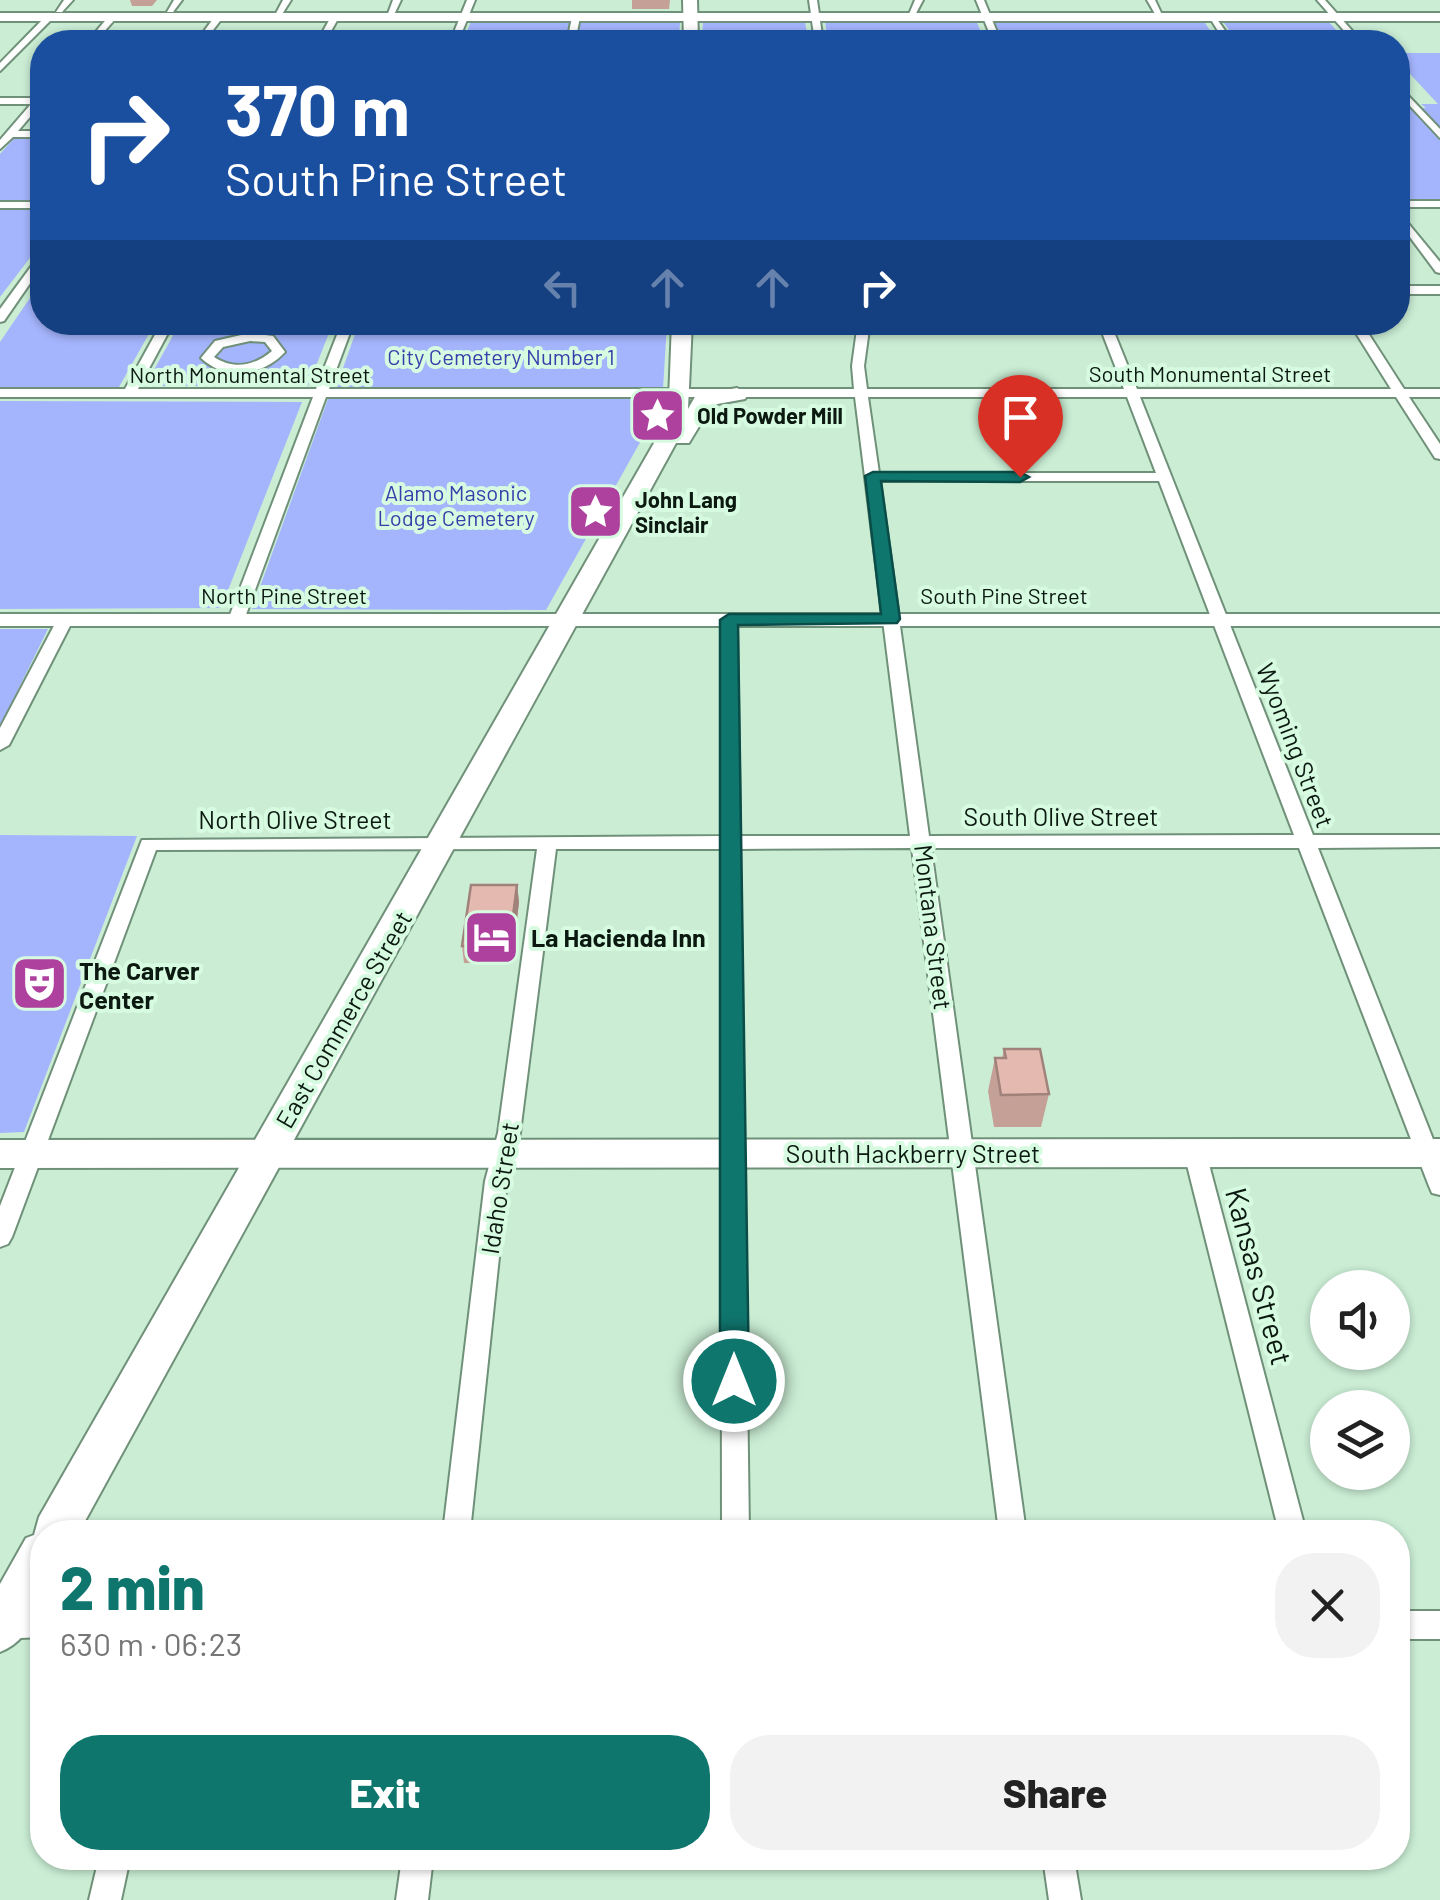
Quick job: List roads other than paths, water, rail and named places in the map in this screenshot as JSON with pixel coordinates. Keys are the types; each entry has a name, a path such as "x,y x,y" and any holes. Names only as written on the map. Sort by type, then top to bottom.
{"main road":[{"path":"690,0 691,30"},
{"path":"0,14 170,6 393,10 465,17 1440,17"},
{"path":"86,14 170,6"},
{"path":"116,16 158,15 170,6"},
{"path":"56,9 116,16 219,17 281,9 335,17 393,10"},
{"name":"East Commerce Street","path":"62,1520 674,424 680,394 682,335"},
{"name":"East Commerce Street","path":"630,504 656,479 704,400 737,394"},
{"name":"South Hackberry Street","path":"16,1154 1434,1153"},
{"path":"11,1625 30,1581"}],"street":[{"path":"459,30 471,0"},
{"path":"813,0 818,30"},
{"path":"910,17 919,0"},
{"path":"980,0 992,30"},
{"path":"1150,0 1161,17"},
{"path":"1322,0 1347,30"},
{"path":"36,30 56,9"},
{"path":"572,30 574,14"},
{"path":"103,30 116,16"},
{"path":"209,30 219,17"},
{"path":"328,30 335,17"},
{"path":"1210,17 1220,30"},
{"path":"0,68 30,36"},
{"path":"0,101 30,100"},
{"path":"1410,102 1440,136"},
{"path":"0,146 30,112"},
{"path":"11,134 30,134"},
{"path":"1410,204 1440,204"},
{"path":"0,205 30,205"},
{"path":"1410,230 1440,270"},
{"path":"0,318 30,276"},
{"path":"1410,290 1440,290"},
{"path":"129,393 161,335"},
{"path":"236,620 343,335"},
{"name":"Montana Street","path":"862,335 858,366 861,394 1010,1520"},
{"name":"Wyoming Street","path":"1109,335 1306,841 1434,1153 1440,1186"},
{"path":"1363,335 1440,455"},
{"path":"250,337 276,343 276,357 238,369 218,366 208,358 218,344 250,337"},
{"name":"North Monumental Street","path":"0,393 680,394"},
{"name":"South Monumental Street","path":"680,394 1440,393"},
{"path":"873,476 1165,476"},
{"name":"North Pine Street","path":"0,620 567,620"},
{"path":"0,745 65,620"},
{"name":"South Pine Street","path":"567,620 1440,620"},
{"path":"729,620 735,1520"},
{"name":"South Olive Street","path":"442,844 1440,841"},
{"name":"North Olive Street","path":"16,1154 149,844 442,844"},
{"name":"Idaho Street","path":"457,1520 496,1180 504,1153 547,845"},
{"name":"Kansas Street","path":"1195,1153 1290,1520"},
{"path":"0,1237 16,1154"},
{"path":"1410,1625 1440,1625"},
{"path":"105,1900 112,1870"},
{"path":"412,1900 416,1870"},
{"path":"1061,1870 1065,1900"}],"place":[{"name":"Old Powder Mill","path":"658,415"},
{"name":"John Lang Sinclair","path":"596,512"},
{"name":"La Hacienda Inn","path":"492,937"},
{"name":"The Carver Center","path":"40,984"}],"park label":[{"name":"City Cemetery Number 1","path":"501,356"},
{"name":"Alamo Masonic Lodge Cemetery","path":"456,504"}]}
